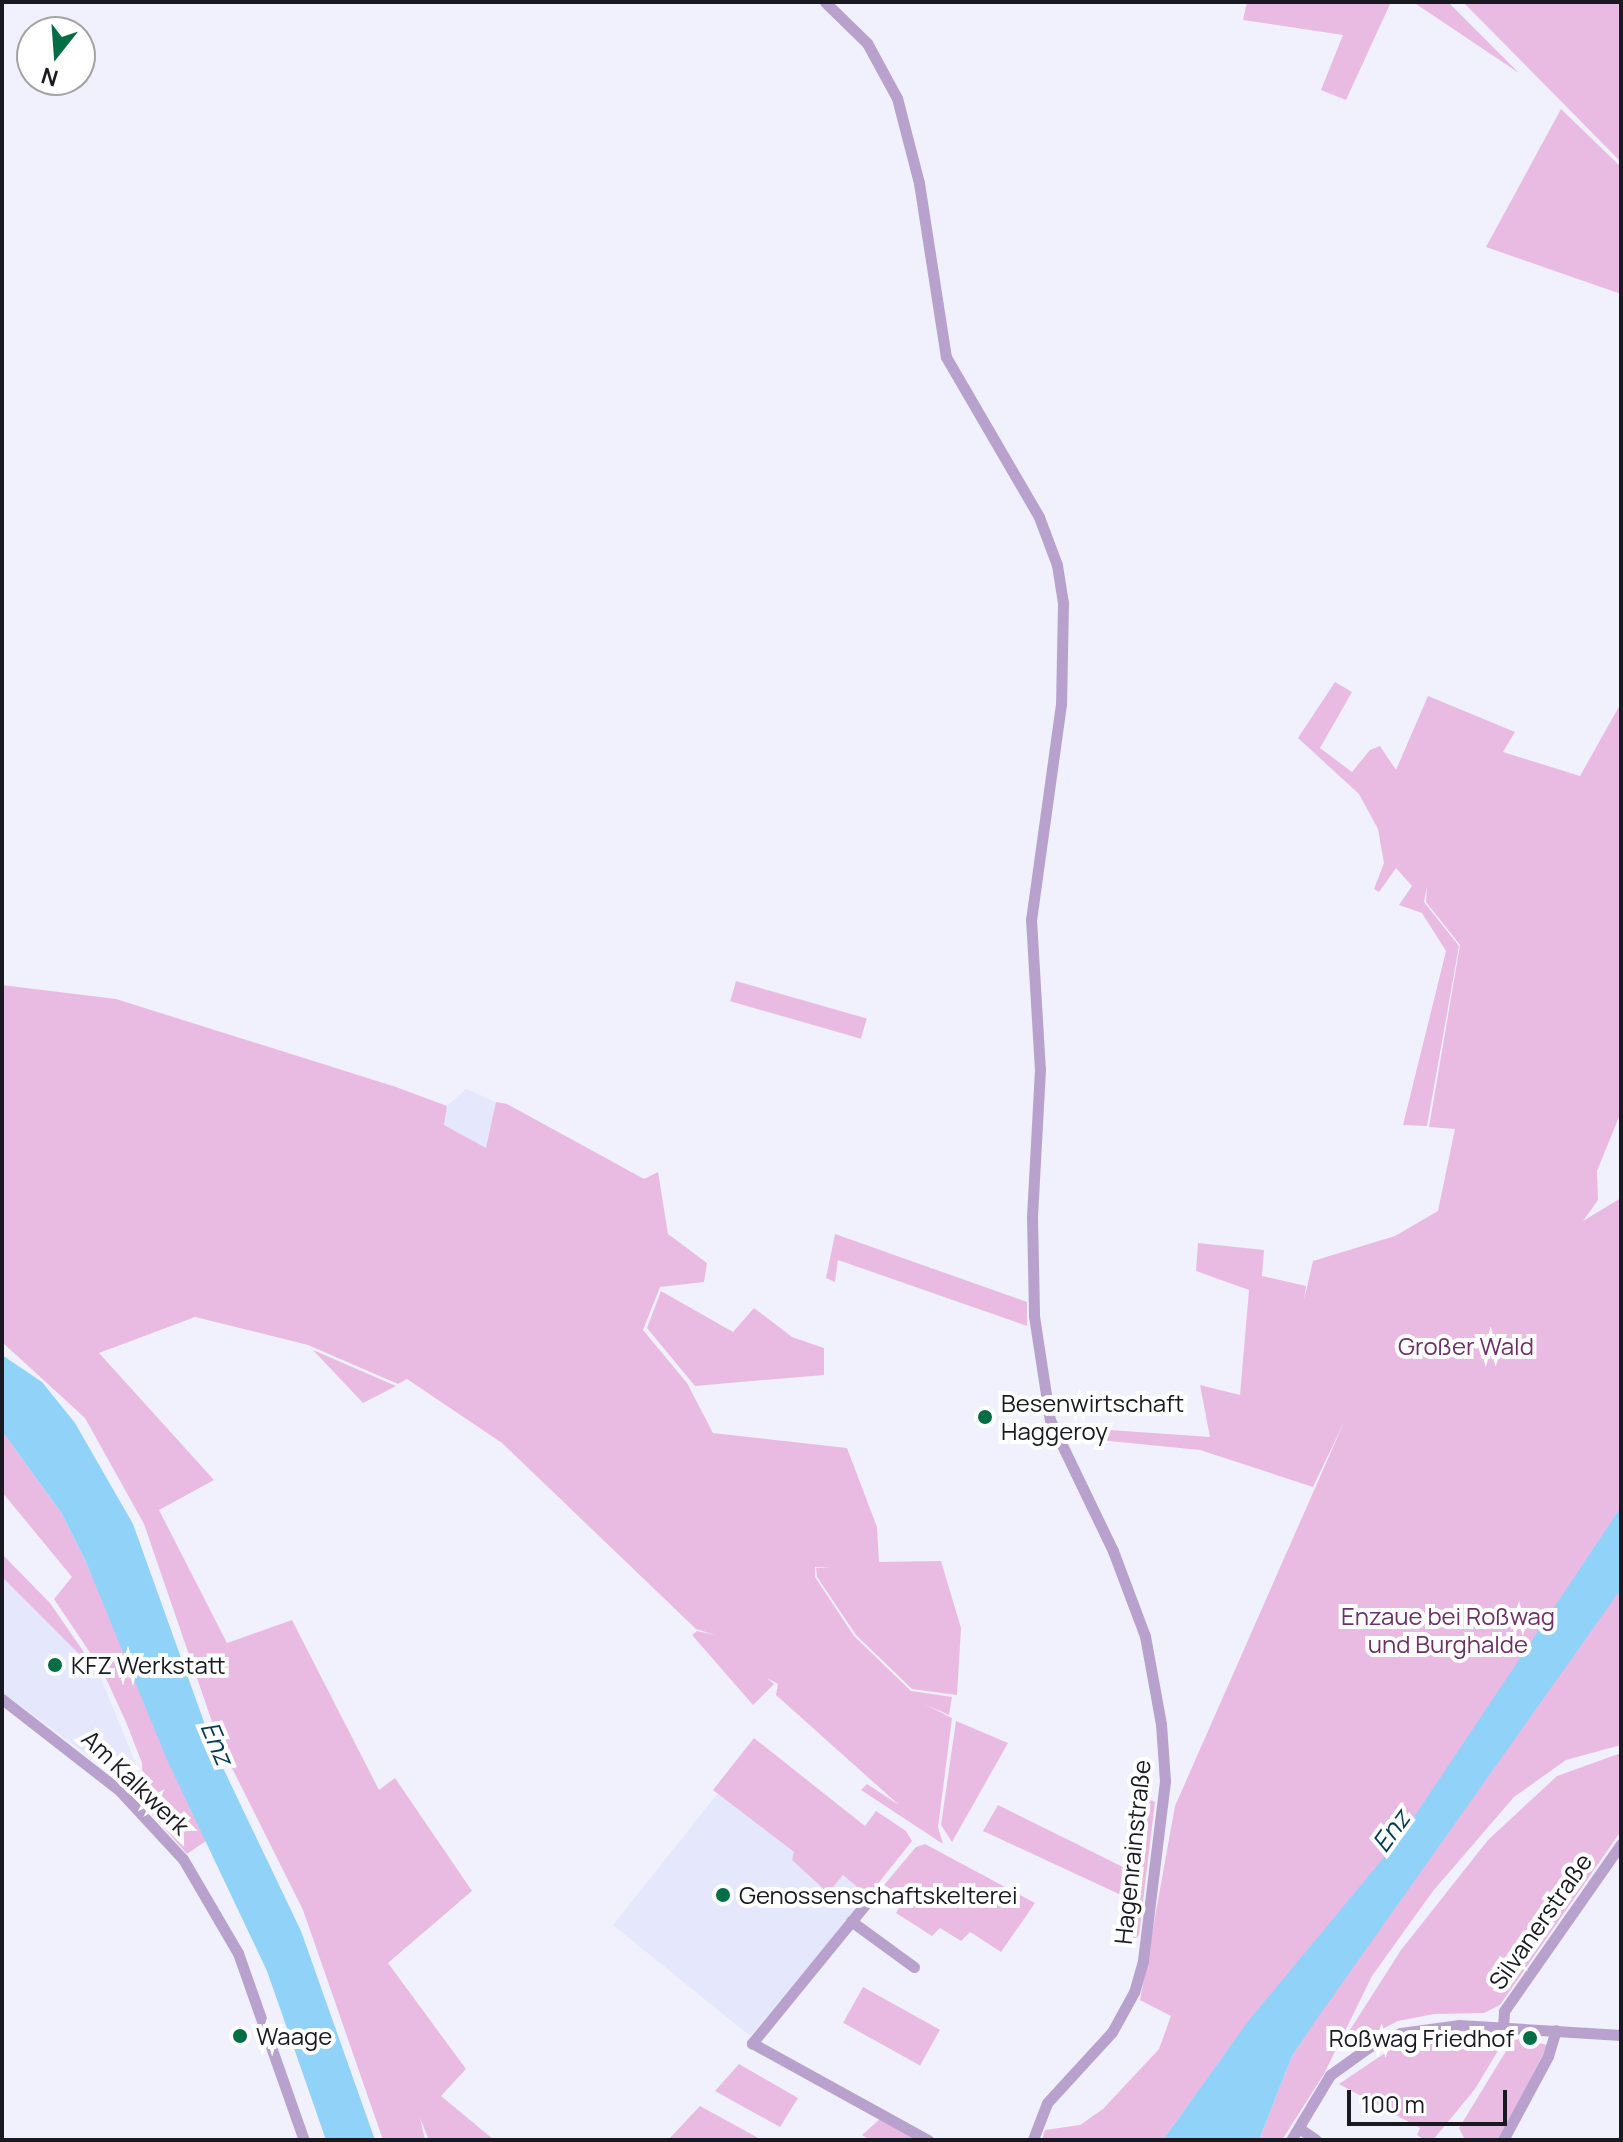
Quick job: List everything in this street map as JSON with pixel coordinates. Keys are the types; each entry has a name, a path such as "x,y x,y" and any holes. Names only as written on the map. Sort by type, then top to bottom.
{"street":[{"name":"Hagenrainstraße","path":"825,2 867,43 890,81 917,172 946,357 1039,517 1060,583 1062,696 1031,928 1040,1069 1032,1228 1034,1316 1050,1420 1113,1551 1145,1636 1165,1769 1145,1948 1134,1992 1112,2032 1047,2103 1033,2140"},
{"name":"Am Kalkwerk","path":"2,1699 119,1790 183,1859 238,1953 304,2140"},
{"name":"Silvanerstraße","path":"1503,2027 1504,2011 1621,1844"},
{"path":"877,1890 752,2043 928,2140"},
{"path":"851,1921 914,1967"},
{"path":"1291,2140 1330,2075 1380,2041 1436,2026 1621,2035"},
{"path":"1503,2140 1548,2056 1556,2030"},
{"path":"1299,2128 1316,2140"}],"shaded area":[{"path":"466,1089 496,1102 487,1149 444,1125 447,1106"},
{"path":"2,1577 99,1674 136,1764 128,1785 2,1692"},
{"path":"718,1793 794,1852 828,1892 843,1874 868,1896 750,2036 613,1925"}],"green space":[{"path":"1247,2 1391,2 1346,100 1321,90 1343,35 1243,20"},
{"path":"1413,2 1448,2 1519,73"},
{"path":"1463,2 1621,2 1621,162"},
{"path":"1561,109 1621,167 1621,294 1486,247"},
{"name":"Enzaue bei Roßwag und Burghalde","path":"1335,682 1352,692 1320,748 1352,772 1370,750 1380,746 1396,770 1428,696 1515,732 1503,752 1580,776 1621,703 1621,1112 1597,1171 1598,1200 1583,1221 1621,1198 1621,1745 1566,1760 1514,1797 1433,1891 1372,1976 1324,2074 1282,2140 1259,2140 1292,2056 1308,2031 1251,2018 1163,2140 1042,2140 1045,2130 1080,2125 1103,2109 1159,2049 1171,2016 1140,2000 1175,1806 1345,1420 1313,1487 1200,1450 1069,1437 1067,1427 1210,1437 1200,1385 1240,1395 1249,1290 1196,1271 1198,1243 1264,1250 1262,1276 1306,1286 1304,1300 1313,1261 1395,1236 1438,1211 1455,1129 1429,1127 1460,945 1426,902 1427,886 1424,902 1459,946 1427,1126 1403,1125 1446,951 1422,913 1399,905 1412,886 1396,868 1379,892 1374,889 1384,863 1378,829 1359,794 1298,738"},
{"path":"736,981 867,1018 861,1039 730,1001"},
{"path":"2,985 116,999 396,1087 447,1106 444,1125 486,1148 496,1102 507,1104 644,1179 658,1172 668,1234 707,1263 704,1282 660,1287 643,1330 687,1383 713,1433 847,1448 877,1527 879,1562 941,1561 961,1628 957,1695 912,1689 856,1635 817,1577 816,1568 831,1567 815,1567 815,1577 854,1636 911,1691 952,1697 949,1715 924,1704 952,1718 938,1827 943,1844 861,1790 867,1784 899,1805 776,1695 778,1684 767,1678 774,1684 753,1705 692,1635 697,1631 715,1635 696,1629 502,1443 407,1379 398,1384 308,1345 195,1317 99,1353 214,1480 159,1510 227,1643 292,1620 379,1790 395,1778 472,1891 388,1963 466,2069 441,2096 494,2140 429,2140 420,2118 425,2140 383,2140 303,1910 219,1742 144,1524 85,1418 2,1342"},
{"path":"835,1234 1027,1302 1027,1326 838,1260 835,1282 826,1278"},
{"path":"661,1291 733,1332 754,1308 792,1337 824,1348 824,1375 695,1386 647,1328"},
{"path":"313,1350 396,1386 363,1403"},
{"path":"2,1431 62,1514 86,1562 206,1841 187,1854 143,1804 142,1763 126,1722 103,1672 54,1599 72,1577 2,1492"},
{"path":"2,1554 50,1603 99,1674 2,1577"},
{"path":"956,1721 1008,1743 952,1842 941,1825"},
{"path":"754,1738 865,1826 876,1811 906,1831 912,1841 868,1896 843,1875 828,1893 792,1860 794,1852 713,1790"},
{"path":"1621,1753 1621,1831 1500,2005 1484,2013 1434,2014 1398,2021 1345,2048 1348,2033 1401,1950 1488,1840 1557,1776"},
{"path":"1147,1798 1155,1802 1139,1935 1133,1941 1134,1901 983,1831 998,1805 1135,1873"},
{"path":"925,1844 1035,1903 1001,1952 970,1932 961,1941 940,1928 932,1936 896,1913 905,1898 884,1885 916,1847"},
{"path":"863,1987 940,2030 920,2066 843,2023"},
{"path":"1459,2036 1499,2038 1502,2044 1475,2089 1433,2140 1425,2140 1417,2135 1420,2128 1339,2084 1394,2047"},
{"path":"1514,2038 1548,2045 1499,2140 1465,2140 1459,2128"},
{"path":"739,2064 798,2098 780,2127 715,2091"},
{"path":"700,2106 762,2140 668,2140"},
{"path":"880,2119 918,2140 870,2140 862,2135"}],"water":[{"path":"2,1355 42,1382 75,1423 133,1524 213,1747 301,1931 375,2140 326,2140 267,1971 167,1760 86,1562 62,1514 2,1431"},
{"path":"1621,1507 1621,1589 1292,2056 1259,2140 1163,2140 1249,2020 1400,1838"}],"place":[{"name":"Besenwirtschaft Haggeroy","path":"985,1417"},
{"name":"KFZ Werkstatt","path":"55,1665"},
{"name":"Genossenschaftskelterei","path":"723,1895"},
{"name":"Waage","path":"240,2036"},
{"name":"Roßwag Friedhof","path":"1530,2038"}],"park label":[{"name":"Großer Wald","path":"1466,1346"}],"water label":[{"name":"Enz","path":"217,1743"},
{"name":"Enz","path":"1391,1831"}]}
